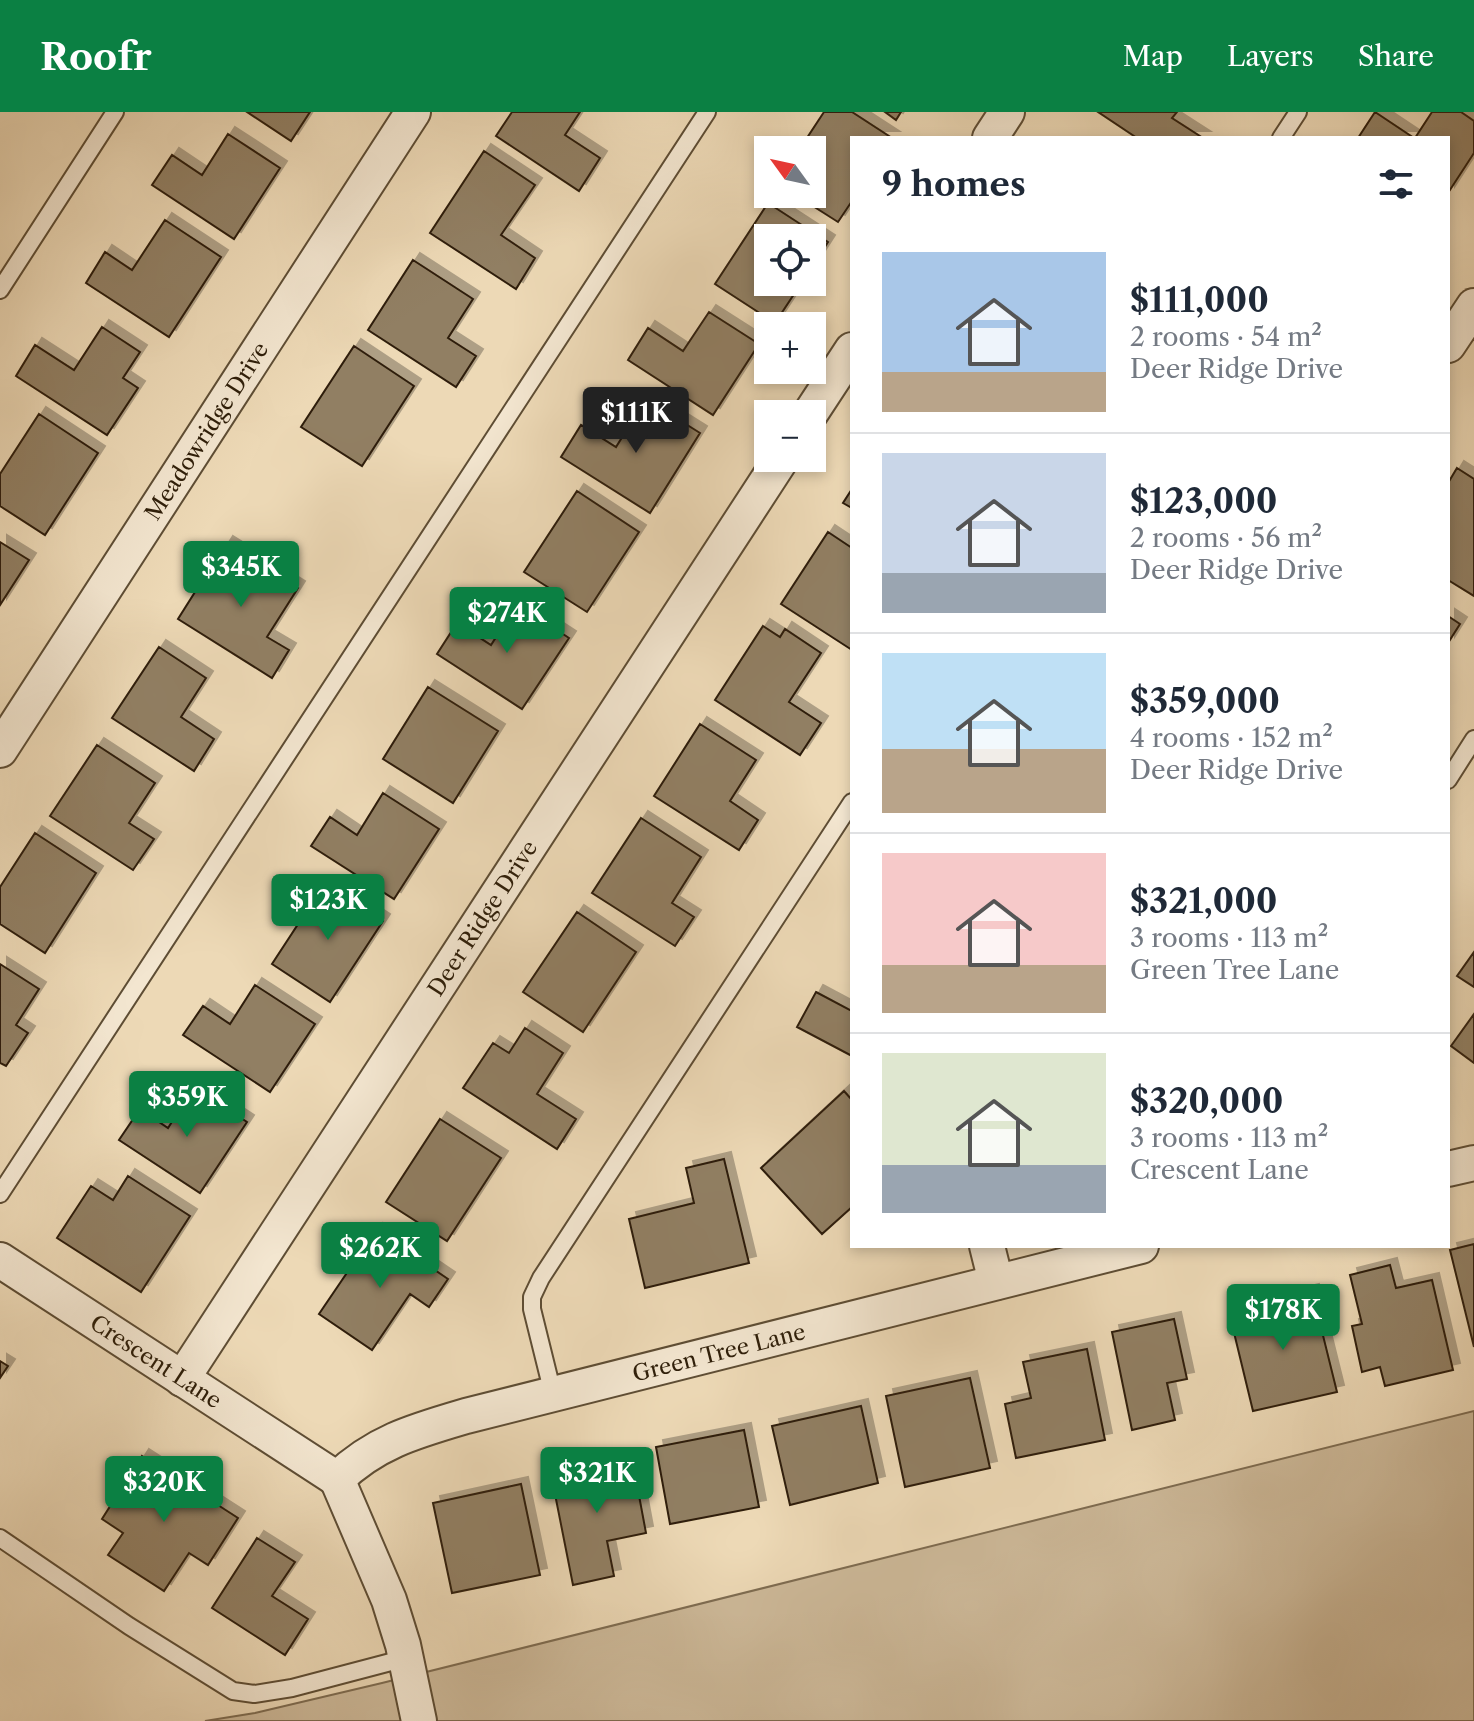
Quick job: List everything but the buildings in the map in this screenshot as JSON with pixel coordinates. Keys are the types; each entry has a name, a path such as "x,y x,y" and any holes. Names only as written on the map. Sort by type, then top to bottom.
{"street":[{"name":"Meadowridge Drive","path":"0,750 413,112"},
{"path":"991,136 1007,112"},
{"path":"1450,342 1474,306"},
{"path":"819,400 850,353"},
{"name":"Deer Ridge Drive","path":"182,1379 773,472"},
{"path":"1450,1169 1474,1163"},
{"path":"988,1248 996,1282"},
{"name":"Green Tree Lane","path":"325,1471 358,1459 404,1434 1133,1248"},
{"name":"Crescent Lane","path":"0,1260 325,1471"},
{"path":"325,1471 389,1600 406,1658 419,1721"}],"lane":[{"path":"0,290 115,112"},
{"path":"0,1194 707,112"},
{"path":"1282,136 1298,112"},
{"path":"1450,777 1474,739"},
{"path":"553,1394 532,1309 532,1297 541,1278 850,805"},
{"path":"0,1538 129,1626 233,1691 254,1694 292,1688 406,1658"}],"shaded area":[{"path":"1474,1411 1474,1721 205,1721 255,1713 382,1683"}]}
